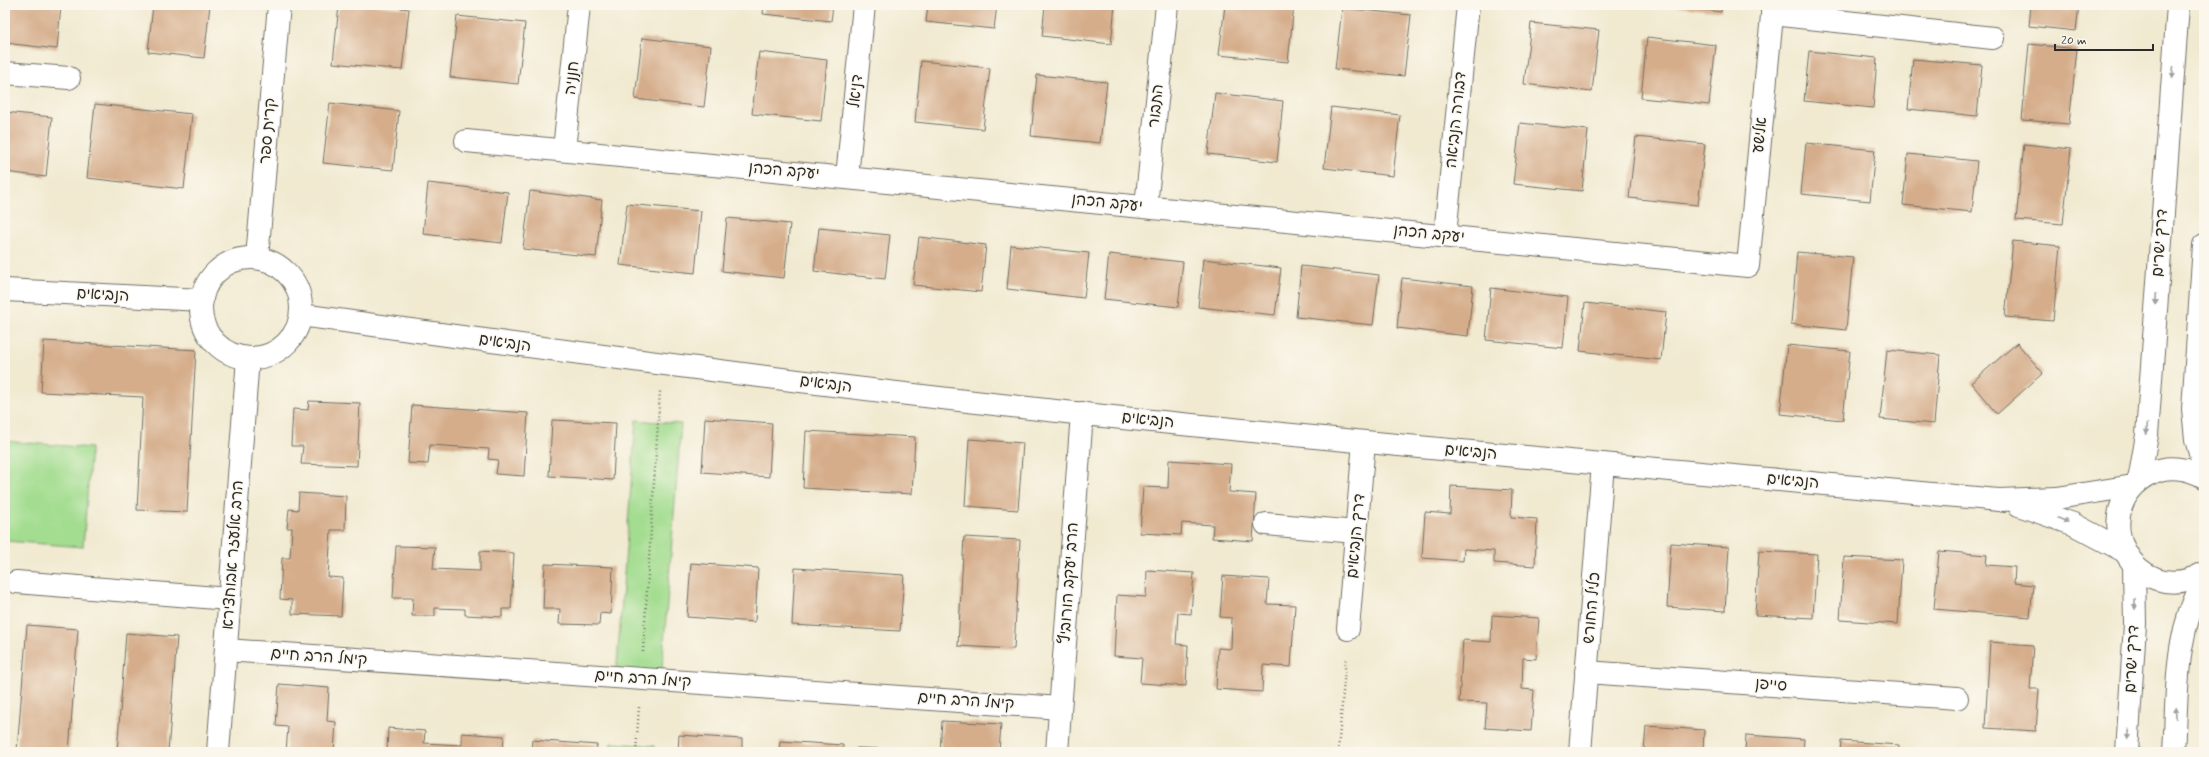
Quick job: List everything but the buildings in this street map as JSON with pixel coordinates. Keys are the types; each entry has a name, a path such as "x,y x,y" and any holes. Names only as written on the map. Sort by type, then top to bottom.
{"street":[{"name":"קרית ספר","path":"257,258 279,5"},
{"name":"חנניה","path":"564,150 579,5"},
{"name":"דניאל","path":"846,177 864,5"},
{"name":"התבור","path":"1146,206 1167,5"},
{"name":"דבורה הנביאה","path":"1445,235 1468,5"},
{"name":"דרך ישרים","path":"2127,752 2135,624 2129,558 2119,534 2118,517 2124,501 2136,483 2147,435 2178,5"},
{"path":"1772,10 1993,38"},
{"name":"אלישע","path":"1748,266 1772,10"},
{"path":"5,73 69,78"},
{"name":"יעקב הכהן","path":"466,141 1445,235 1748,266"},
{"path":"2204,244 2194,409 2196,439 2204,468"},
{"path":"257,258 270,261 291,277 301,302 301,315 296,330 288,342 277,351 263,356 248,358 232,354 218,345 208,332 202,316 202,300 207,286 215,273 234,261 257,258"},
{"name":"הנביאים","path":"5,290 202,300"},
{"name":"הנביאים","path":"301,315 662,365 1082,414 1603,464 1999,500 2057,498 2136,483"},
{"name":"הרב אלעזר אבוחצירא","path":"218,752 248,358"},
{"name":"הרב יעקב הורוביץ","path":"1057,752 1082,414"},
{"name":"דרך הנביאים","path":"1348,629 1364,442"},
{"name":"כליל החורש","path":"1580,752 1603,464"},
{"path":"2136,483 2154,472 2171,468 2189,470 2204,477"},
{"name":"הנביאים","path":"1999,500 2047,514 2097,536 2129,558 2148,576 2165,581 2182,581 2204,573"},
{"path":"1266,524 1356,532"},
{"path":"2174,752 2180,647 2190,609 2204,581"},
{"path":"16,582 230,599"},
{"name":"קימל הרב חיים","path":"226,650 1060,708"},
{"name":"סייפן","path":"1586,672 1957,698"}],"path":[{"path":"636,752 662,365"},
{"path":"1338,752 1348,629"}],"green space":[{"path":"636,420 681,424 661,681 616,677"},
{"path":"5,441 91,448 83,547 5,541"},
{"path":"611,743 655,746 655,752 610,752"}]}
